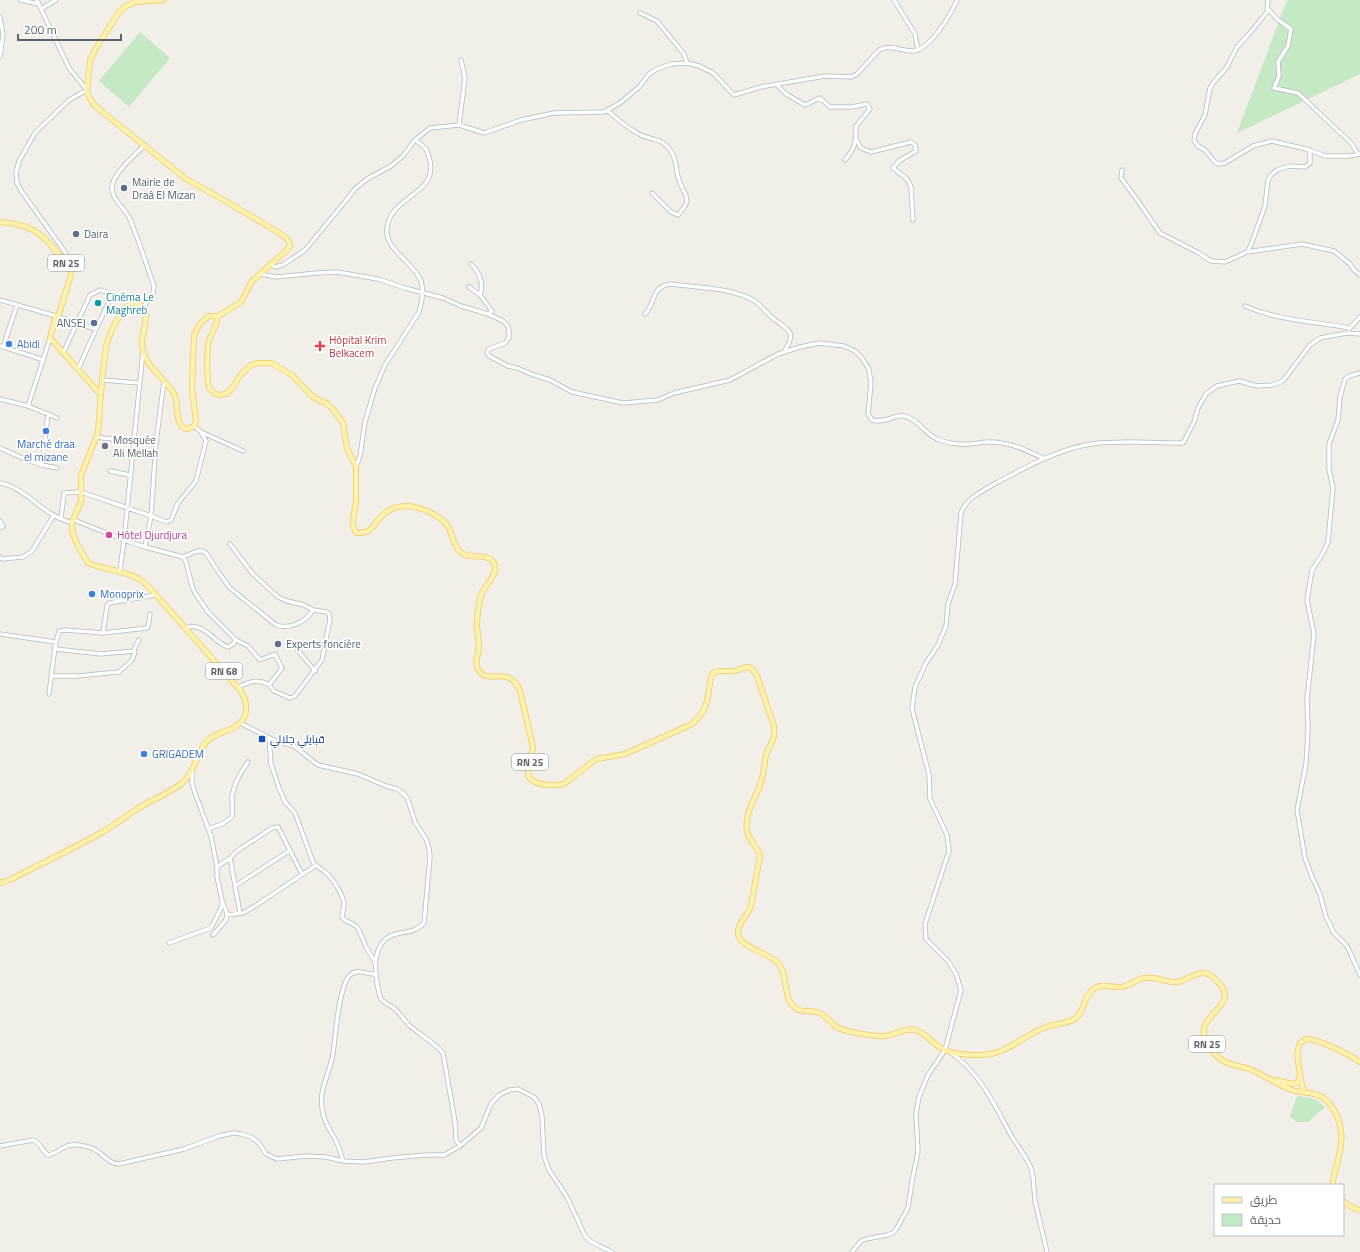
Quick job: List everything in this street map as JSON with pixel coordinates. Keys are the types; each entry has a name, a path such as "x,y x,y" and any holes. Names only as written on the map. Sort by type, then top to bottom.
{"main road":[{"path":"73,522 80,506 82,471 96,437 106,346 113,327 125,308 133,303 141,304 144,307 146,316 142,337 143,350 149,364 175,396 179,421 184,428 188,429 194,426 196,422 192,388 194,335 200,324 209,316 217,317 241,302 252,281 272,264 290,244 287,239 278,232 186,179 94,106 89,97 87,90 90,61 96,48 119,12 126,6 136,2 163,0"},
{"name":"RN 25","path":"0,222 24,226 38,233 69,267 71,275 50,338"},
{"name":"RN 25","path":"217,317 218,322 208,343 207,365 208,384 214,393 219,395 226,394 231,390 241,374 250,366 258,363 271,364 292,374 311,395 326,403 338,415 343,423 347,448 356,467 355,507 353,520 356,533 369,531 386,512 406,506 416,507 433,514 443,522 447,526 456,548 461,552 466,555 489,558 492,560 495,566 494,572 484,588 480,604 477,624 479,645 476,664 486,676 508,677 517,683 533,747 528,775 532,780 542,784 564,784 596,759 625,754 690,725 697,720 704,709 713,673 720,670 737,671 747,667 754,671 774,726 775,733 774,740 767,754 760,786 749,809 747,818 747,831 749,838 760,855 751,906 749,912 738,928 738,934 739,938 750,947 770,956 777,961 784,975 790,1002 798,1010 814,1011 845,1031 882,1037 906,1030 917,1031 928,1036 940,1048 946,1051 952,1053 985,1054 1000,1052 1044,1028 1076,1018 1091,991 1101,986 1121,987 1144,978 1152,978 1176,983 1203,973 1215,979 1222,986 1224,998 1223,1003 1205,1023 1203,1030 1206,1042 1211,1050 1223,1061 1250,1069 1292,1090 1314,1094 1326,1099 1331,1106 1340,1123 1342,1140 1333,1180 1334,1184"},
{"path":"50,338 101,395"},
{"name":"RN 68","path":"73,522 73,534 88,563 120,571 140,580 186,628 238,688 244,696 246,707 244,718 240,724"},
{"path":"0,883 12,879 102,832 137,809 182,784 192,772 208,740 240,724"},
{"path":"1304,1092 1297,1053 1300,1043 1306,1039 1348,1054 1360,1062"},
{"path":"1268,1078 1295,1084 1298,1082 1300,1076"},
{"path":"1344,1202 1348,1206 1360,1210"}],"street":[{"path":"20,0 38,2 69,68 87,90 69,100 35,132 18,161 16,173 17,183 22,192 65,252 68,258 69,267"},
{"path":"41,9 56,0"},
{"path":"894,0 915,34 918,50"},
{"path":"272,264 275,267 283,265 305,250 355,188 367,179 391,166 403,156 414,140 430,128 459,125 484,133 521,120 554,113 604,112 620,103 638,87 649,74 657,69 671,64 686,63 699,66 713,73 734,95 761,87 825,76 851,77 857,74 879,50 883,48 887,47 912,51 924,47 934,37 954,8 957,0"},
{"path":"1268,0 1268,9 1237,47 1227,67 1210,88 1205,115 1194,134 1194,141 1218,164 1225,163 1252,146 1272,141 1310,150 1326,156 1349,156 1359,154 1351,142 1298,93 1274,88 1279,76 1278,62 1288,46 1291,29 1276,19 1268,9"},
{"path":"640,13 657,21 684,54 686,63"},
{"path":"0,17 4,34 0,57"},
{"path":"459,125 466,78 461,60"},
{"path":"777,85 786,94 805,105 820,98 830,107 851,107 867,104 870,109 856,126 854,151 845,160"},
{"path":"607,110 617,120 640,135 662,141 673,154 680,182 687,195 686,206 678,215 671,212 652,193"},
{"path":"856,139 862,148 871,152 911,142 915,146 916,151 899,161 893,168 909,182 911,187 913,220"},
{"path":"356,467 360,456 365,422 375,388 385,365 419,312 422,302 421,282 418,275 394,249 389,242 387,233 387,224 391,214 400,204 426,184 430,175 431,166 429,155 425,146 414,140"},
{"path":"144,307 153,293 154,286 129,218 113,193 112,188 120,172 145,145"},
{"path":"1247,252 1265,206 1268,180 1271,175 1277,170 1289,166 1305,167 1310,163 1310,150"},
{"path":"1122,170 1121,178 1160,234 1199,253 1211,261 1225,262 1247,252 1302,244 1334,251 1350,264 1360,275"},
{"path":"472,264 480,274 482,288 480,295"},
{"path":"260,274 276,277 338,272 378,279 488,314 503,321 508,326 510,331 509,338 505,343 489,349 487,353 489,356 508,366 550,380 572,392 623,403 658,400 674,393 730,380 778,354 800,347 820,343 844,346 854,351 861,357 869,369 871,383 868,414 872,420 884,421 900,415 906,416 914,419 937,439 967,444 987,442 1001,443 1020,447 1045,459"},
{"path":"645,314 650,309 658,288 662,285 670,284 726,291 744,296 757,302 772,318 787,330 791,335 791,341 784,352"},
{"path":"469,287 480,295 492,311 488,314"},
{"path":"63,353 90,295 100,290 109,293 109,301 78,369"},
{"path":"0,300 96,329"},
{"path":"17,305 1,347 44,360"},
{"path":"1245,306 1260,313 1279,318 1349,328"},
{"path":"1347,333 1349,328 1360,317"},
{"path":"852,1252 861,1241 893,1233 908,1208 918,1152 916,1113 928,1075 946,1051 961,990 956,974 948,961 926,938 925,924 949,851 947,835 930,799 929,774 912,709 915,687 926,663 938,645 946,626 948,604 955,584 961,513 963,508 968,502 985,490 1013,474 1052,455 1091,444 1121,442 1183,443 1194,422 1198,408 1203,399 1206,394 1217,386 1239,381 1257,386 1272,385 1283,381 1314,341 1320,338 1347,333 1360,334"},
{"path":"28,406 50,338"},
{"path":"120,571 143,350"},
{"path":"1360,373 1349,376 1345,379 1340,397 1338,420 1330,444 1329,469 1333,488 1328,542 1312,570 1307,600 1314,634 1307,700 1308,729 1306,764 1297,810 1305,858 1320,894 1326,917 1334,933 1346,945 1360,975"},
{"path":"102,380 139,383"},
{"path":"145,547 151,516 156,443 164,381"},
{"path":"0,399 28,406 57,418"},
{"path":"42,465 48,414"},
{"path":"194,426 201,432 243,451"},
{"path":"61,518 64,493 81,492 166,522 170,520 178,503 194,484 206,440 201,432"},
{"path":"96,437 156,443"},
{"path":"0,448 27,460 57,468"},
{"path":"110,471 130,475"},
{"path":"0,483 16,488 54,515 124,540 183,557 198,551 206,553 230,588 276,625 283,627 294,625 310,615 313,610"},
{"path":"0,557 2,559 23,557 32,551 54,515"},
{"path":"0,521 3,526 0,528"},
{"path":"230,544 252,573 278,597 286,601 304,605 313,610 327,612 330,619 322,660 295,696 290,698 274,691 264,682 258,680 238,688"},
{"path":"183,557 186,562 195,593 208,612 236,640 248,646 260,660 275,654 282,668 269,686"},
{"path":"103,632 107,606 109,603 156,595"},
{"path":"49,694 56,642 59,631 103,632 146,628 149,622 150,614"},
{"path":"186,628 190,626 201,628 223,645 228,647 236,640"},
{"path":"0,634 56,642"},
{"path":"51,676 77,676 118,672 132,660 135,652 134,650 139,640"},
{"path":"296,648 315,670"},
{"path":"55,649 101,654 134,650"},
{"path":"240,724 269,738 294,746 318,765 358,774 397,789 405,795 408,800 415,822 426,839 429,848 430,857 426,884 424,923 420,928 412,932 395,934 382,944 376,955 376,974 379,993 382,999 409,1025 443,1053 456,1122 456,1140 460,1146"},
{"path":"269,738 271,764 278,788 285,802 295,813 308,851 315,866 325,872 332,879 341,895 344,904 342,917 356,926 359,930 366,947 375,962"},
{"path":"208,829 222,824 232,817 232,797 238,774 248,762"},
{"path":"192,772 192,783 211,836 222,900 227,915 226,920 213,935"},
{"path":"217,868 241,848 272,828 278,827 302,874"},
{"path":"235,886 289,851"},
{"path":"230,858 240,913"},
{"path":"227,915 240,913 255,906 315,866"},
{"path":"169,943 211,928 222,906 222,900"},
{"path":"343,1161 337,1142 328,1128 325,1119 322,1108 322,1090 333,1055 341,997 347,978 354,972 359,971 371,975 376,974"},
{"path":"946,1051 963,1062 974,1074 991,1099 1029,1164 1033,1177 1035,1201 1047,1252"},
{"path":"0,1146 33,1140 37,1142 48,1155 56,1153 61,1148 72,1144 93,1148 107,1160 118,1164 184,1149 219,1136 238,1133 250,1137 259,1143 266,1154 277,1159 307,1156 343,1161 364,1162 426,1155 444,1155 460,1146 481,1128 491,1104 499,1095 509,1090 518,1089 534,1097 539,1104 542,1116 544,1156 549,1170 567,1197 588,1240 612,1252"}],"green space":[{"path":"1287,0 1360,0 1360,74 1237,133"},
{"path":"140,32 170,58 129,107 99,81"},
{"path":"1297,1096 1312,1098 1325,1107 1308,1122 1296,1122 1290,1116"}],"place":[{"name":"Mairie de Draâ El Mizan","path":"124,188"},
{"name":"Daira","path":"76,234"},
{"name":"Cinéma Le Maghreb","path":"98,303"},
{"name":"ANSEJ","path":"94,323"},
{"name":"Abidi","path":"9,344"},
{"name":"Hôpital Krim Belkacem","path":"320,346"},
{"name":"Marché draa el mizane","path":"46,431"},
{"name":"Mosquée Ali Mellah","path":"105,446"},
{"name":"Hôtel Djurdjura","path":"109,535"},
{"name":"Monoprix","path":"92,594"},
{"name":"Experts foncière","path":"278,644"},
{"name":"قبايلي جلالي","path":"262,739"},
{"name":"GRIGADEM","path":"144,754"}]}
